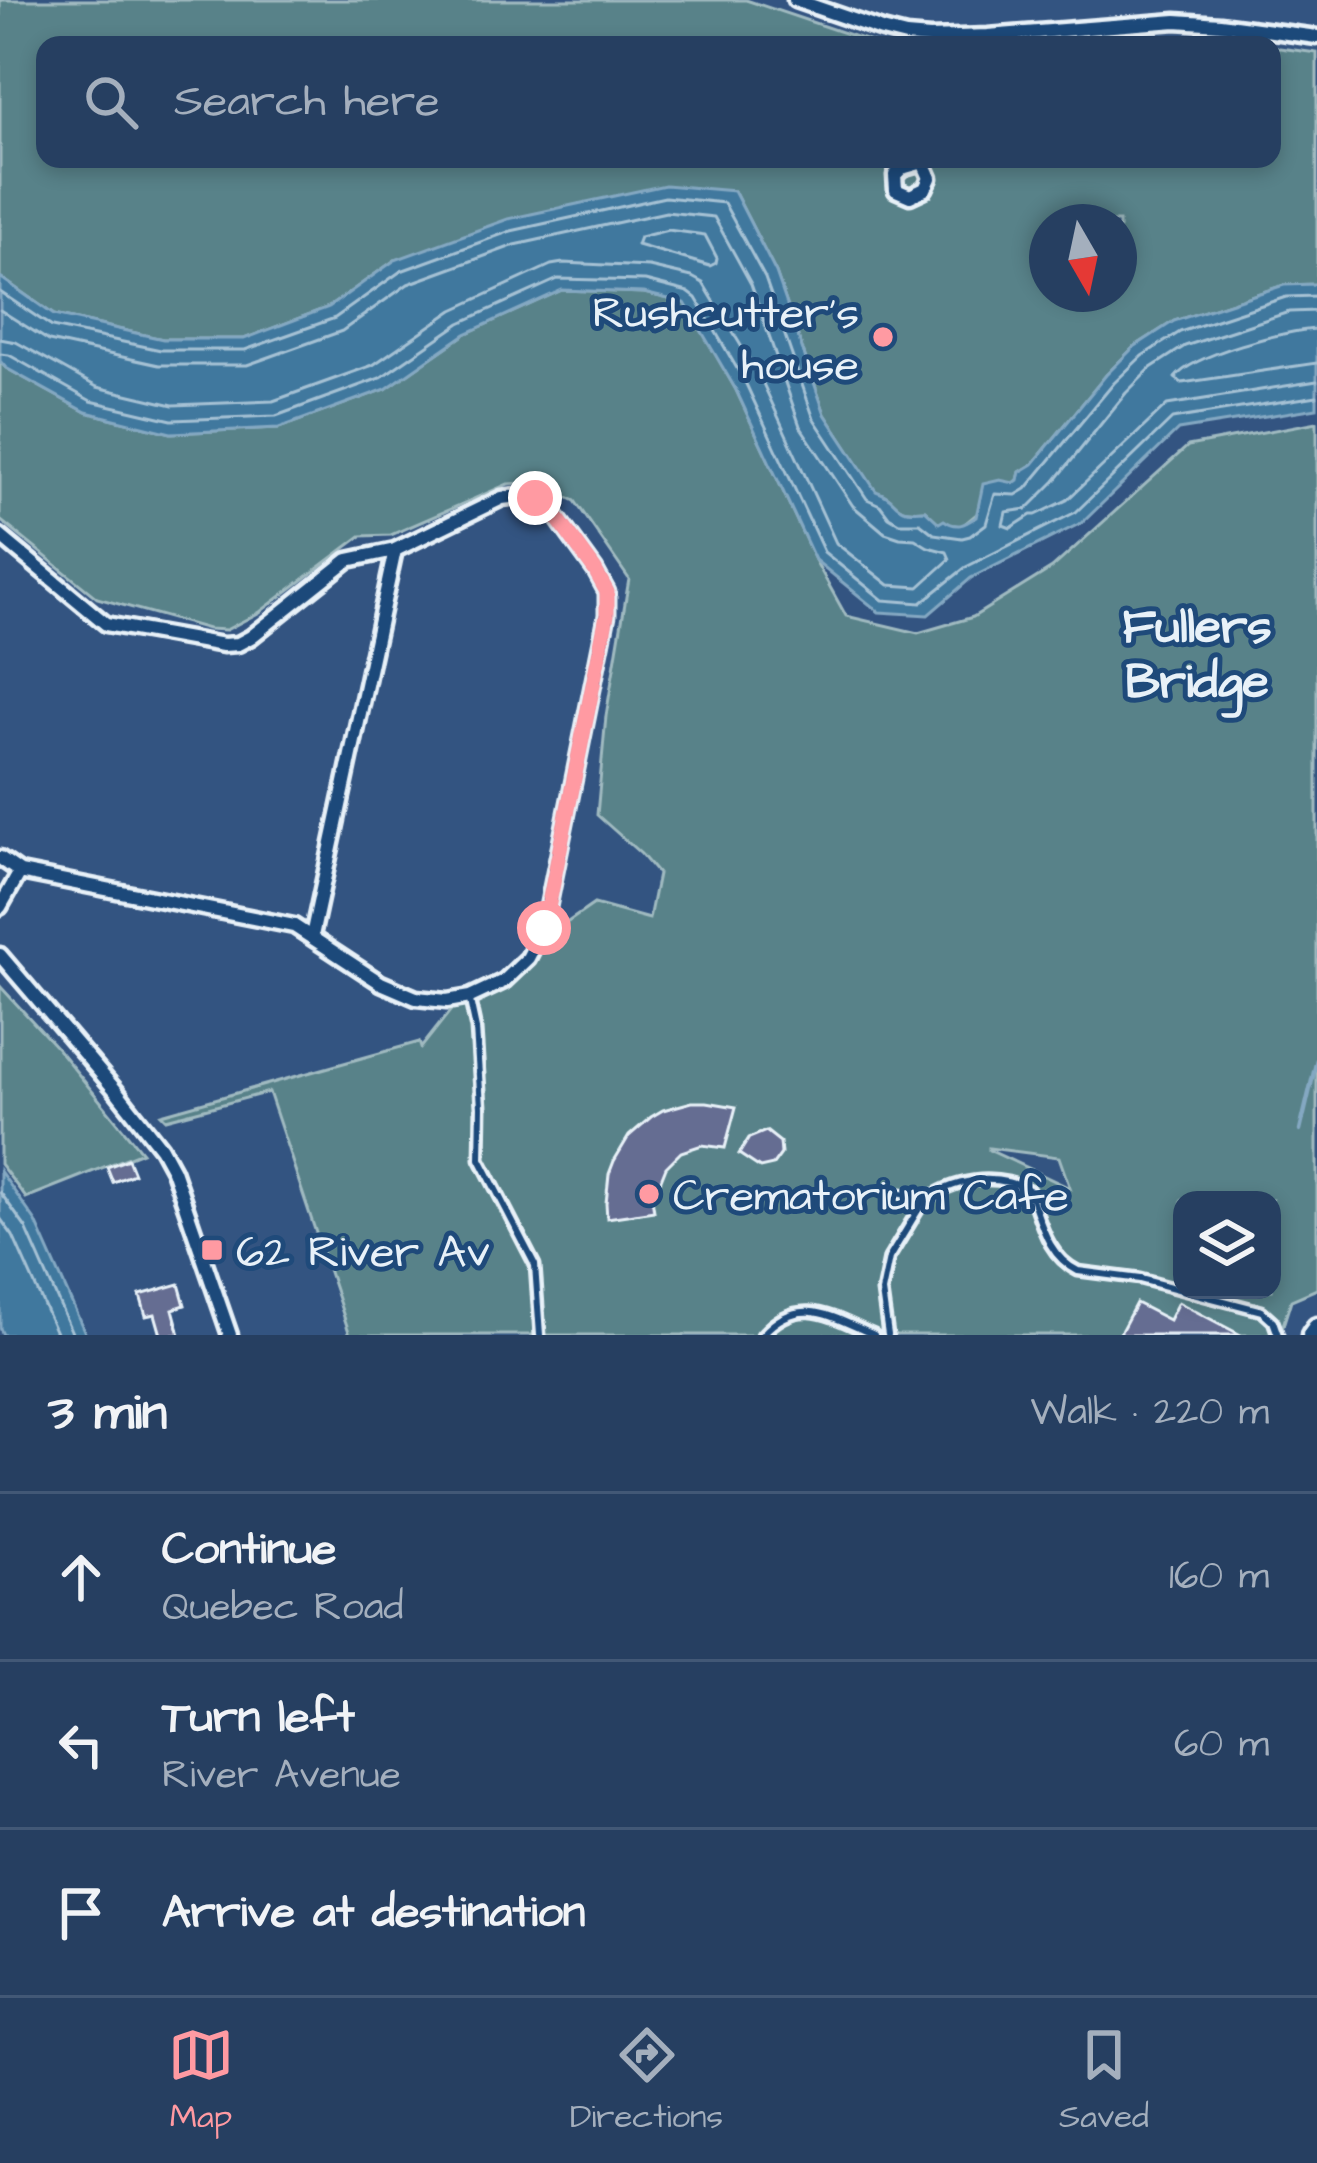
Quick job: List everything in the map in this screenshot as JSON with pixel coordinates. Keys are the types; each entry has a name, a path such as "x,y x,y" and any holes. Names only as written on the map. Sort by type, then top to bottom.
{"street":[{"path":"795,0 906,36"},
{"path":"1037,36 1176,22 1317,37"},
{"path":"0,536 106,624 238,644 348,560 394,550 502,499 526,496 550,508 607,592 607,615 544,928 528,958 504,981 470,997 416,998 381,983 294,926 20,872 0,858"},
{"path":"311,936 394,550"},
{"path":"0,907 20,872"},
{"path":"0,955 161,1148 230,1335"}],"lane":[{"path":"470,997 478,1068 480,1159 535,1265 540,1335"},
{"path":"889,1335 882,1292 889,1258 923,1202 956,1182 1012,1181 1028,1190 1048,1242 1069,1267 1140,1279 1262,1311 1274,1321 1278,1335"},
{"path":"902,1194 923,1202"},
{"path":"762,1335 776,1319 814,1310 874,1335"}],"green space":[{"path":"0,0 746,0 853,36 36,36 36,168 1281,168 1281,48 1317,53 1317,284 1284,285 1174,321 1134,347 1033,464 1020,472 1018,480 962,526 939,523 925,510 899,507 876,492 825,414 776,273 734,191 395,260 329,307 244,339 163,339 54,315 0,277"},
{"path":"562,290 644,293 686,303 736,390 846,616 918,633 973,617 1052,568 1188,446 1317,422 1317,1289 1291,1300 1280,1335 350,1335 269,1092 166,1119 161,1114 419,1042 421,1048 454,1006 492,993 565,924 594,904 649,919 658,874 597,815 606,716 629,579 575,501 537,482 508,484 391,535 361,536 260,612 226,630 97,598 0,520 0,362 86,412 171,433 279,428 386,389 465,334","holes":["989,1148 1059,1157 1070,1188"]},
{"path":"0,986 142,1152 26,1198 0,1164"}],"water":[{"path":"665,185 734,191 776,273 825,414 876,491 900,508 925,510 939,523 960,525 976,517 983,484 1018,480 1020,472 1033,464 1134,347 1174,321 1284,285 1317,284 1317,408 1178,430 1083,522 971,578 928,615 879,612 815,560 736,390 685,303 644,293 562,290 465,334 386,389 279,428 171,433 86,412 0,361 0,277 54,315 163,339 244,339 329,307 395,260 508,219"},
{"path":"0,1171 36,1222 86,1335 3,1335"}],"building":[{"path":"692,1102 736,1107 725,1148 702,1145 681,1152 666,1167 658,1187 650,1186 654,1211 607,1218 609,1174 629,1136 663,1110"},
{"path":"766,1131 780,1142 781,1154 773,1165 760,1168 739,1154 749,1138"},
{"path":"128,1159 134,1174 113,1182 107,1167"},
{"path":"179,1284 185,1305 173,1309 180,1335 161,1335 155,1314 146,1316 140,1295"},
{"path":"1178,1302 1241,1335 1119,1335 1136,1303 1169,1320"}],"waterway":[{"path":"1300,1131 1317,1059"}],"place":[{"name":"Rushcutter's house","path":"883,337"},
{"name":"Crematorium Cafe","path":"649,1194"},
{"name":"62 River Av","path":"212,1250"}],"district":[{"name":"Fullers Bridge","path":"1197,652"}],"route":[{"path":"535,498 550,508 607,592 607,615 544,928"}]}
